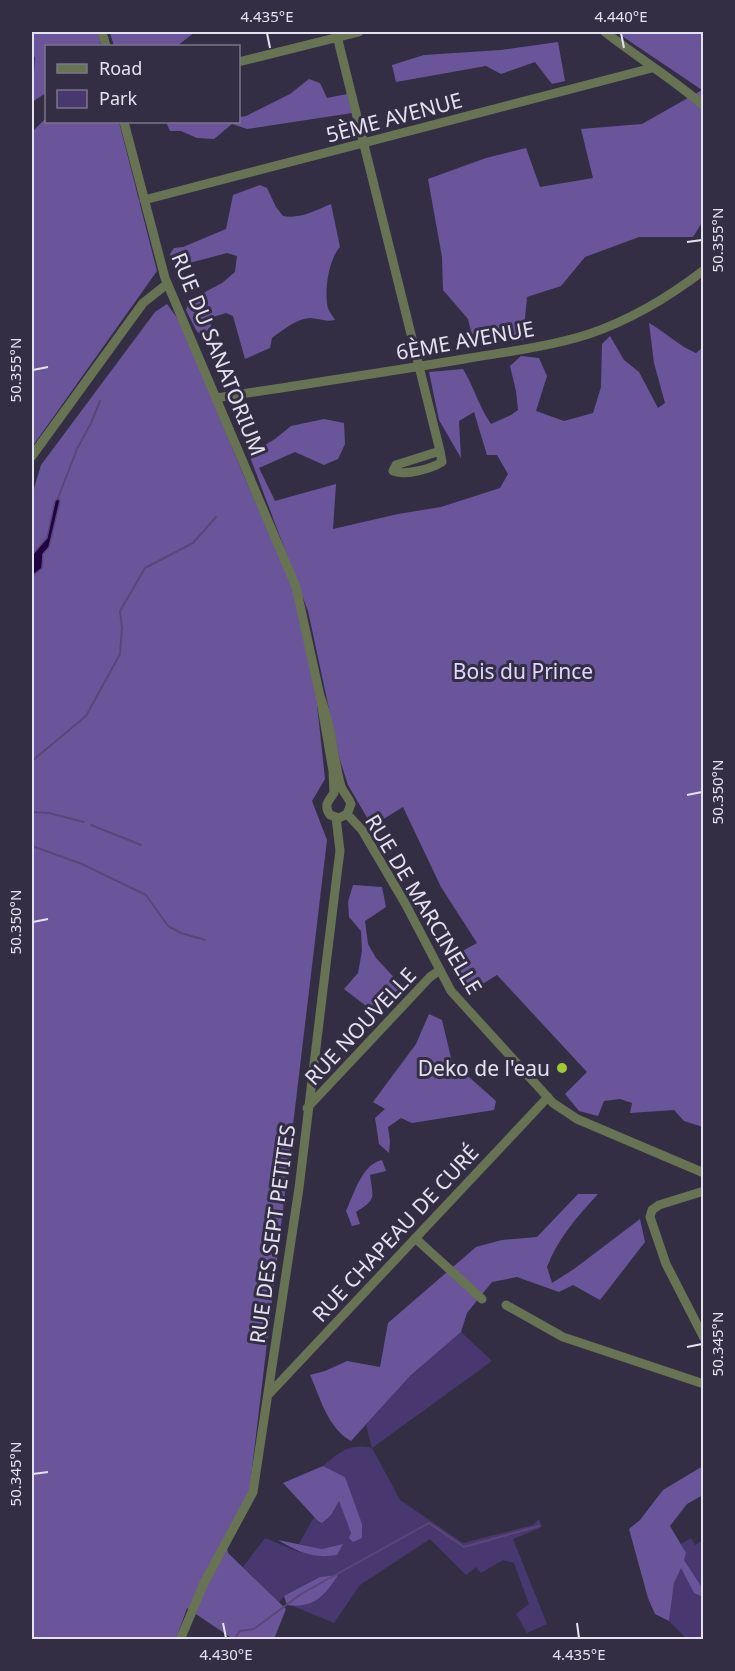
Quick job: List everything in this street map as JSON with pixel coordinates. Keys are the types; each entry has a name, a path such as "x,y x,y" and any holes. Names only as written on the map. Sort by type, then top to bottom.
{"street":[{"path":"240,61 336,34 359,32"},
{"path":"605,32 704,106"},
{"path":"336,34 420,366 440,451 442,462 435,466 401,473 393,471 396,465 440,451"},
{"name":"5ÈME AVENUE","path":"144,200 652,68"},
{"name":"RUE DU SANATORIUM","path":"124,123 167,284 285,559"},
{"name":"6ÈME AVENUE","path":"216,398 540,346 590,334 658,301 704,270"},
{"path":"32,456 143,303 167,284"},
{"name":"RUE DE MARCINELLE","path":"285,559 297,591 320,696 335,786 327,808 336,818 347,814 351,804 344,795 325,708 320,696"},
{"path":"333,795 344,795"},
{"name":"RUE DE MARCINELLE","path":"347,814 362,830 455,996 548,1097 575,1118 704,1173"},
{"name":"RUE DES SEPT PETITES","path":"180,1640 208,1574 253,1492 299,1188 307,1108 339,862 336,818"},
{"name":"RUE NOUVELLE","path":"307,1108 430,977 440,970"},
{"name":"RUE CHAPEAU DE CURÉ","path":"269,1394 548,1097"},
{"path":"704,1191 659,1205 652,1210 650,1217 666,1264 704,1338"},
{"path":"415,1238 482,1299"},
{"path":"506,1305 563,1337 704,1384"}],"green space":[{"path":"32,32 98,32 101,45 45,45 45,94 32,102 35,57 32,55"},
{"path":"195,32 178,45 114,45 110,33"},
{"path":"616,32 703,32 703,221 693,237 639,237 585,257 561,286 527,297 523,340 474,343 468,319 443,290 442,257 428,179 486,158 526,148 540,187 593,178 581,129 642,124 702,90"},
{"path":"558,42 565,81 552,84 535,62 501,74 486,66 396,82 392,65 424,55 501,50"},
{"path":"309,79 320,83 327,98 347,94 352,113 247,129 232,124 214,139 197,138 181,131 170,131 166,123 240,123 240,117 290,94"},
{"path":"45,119 45,123 119,123 157,271 32,447 32,132"},
{"path":"260,185 267,188 283,216 302,215 331,204 340,247 333,259 327,281 328,307 335,320 311,318 295,322 272,338 270,348 245,359 233,316 226,313 210,318 212,337 209,345 196,330 186,310 190,300 222,283 235,272 237,256 227,253 178,266 171,260 170,254 174,248 183,247 226,229 233,195"},
{"path":"167,304 181,323 243,474 290,579 316,695 325,779 312,801 327,840 249,1494 225,1539 228,1553 286,1609 274,1639 236,1640 187,1608 176,1639 32,1640 32,495 41,465 155,312"},
{"name":"Bois du Prince","path":"649,323 696,353 703,347 703,1127 684,1121 674,1110 630,1113 632,1103 620,1099 604,1101 598,1116 579,1111 565,1094 587,1072 497,975 466,994 448,959 477,943 441,887 403,807 372,826 348,785 340,760 308,611 247,449 262,447 291,426 324,419 344,423 345,444 338,459 324,465 295,452 259,468 275,501 336,484 333,529 441,507 500,488 508,474 497,455 487,455 474,412 459,421 461,458 439,420 429,372 463,369 491,424 518,410 510,366 521,356 539,358 547,376 536,411 564,421 593,413 601,387 602,344 610,336 624,360 639,372 658,408 665,403 654,363"},
{"path":"353,885 382,887 386,907 365,921 368,944 376,958 402,986 374,1012 344,989 358,973 362,951 361,931 349,917 348,902"},
{"path":"429,1014 442,1020 452,1062 496,1101 494,1110 412,1123 401,1118 388,1127 389,1153 379,1144 375,1118 385,1109 373,1102 416,1044"},
{"path":"382,1160 386,1171 370,1175 372,1197 356,1212 360,1224 352,1226 346,1211 356,1188 369,1167"},
{"path":"578,1194 598,1194 569,1228 551,1256 547,1267 552,1283 640,1219 645,1242 600,1300 573,1285 559,1292 517,1277 492,1282 467,1313 461,1332 410,1376 351,1441 336,1428 326,1412 310,1375 347,1361 380,1367 388,1323 476,1247 502,1240 537,1237"},
{"path":"461,1332 492,1361 372,1448 366,1425 410,1376"},
{"path":"357,1447 372,1448 400,1500 463,1543 533,1525 539,1519 542,1527 513,1539 547,1624 527,1633 516,1614 529,1604 514,1563 503,1560 481,1573 476,1567 466,1575 430,1539 360,1585 334,1623 293,1606 304,1604 284,1596 279,1602 243,1567 265,1538 312,1555 343,1544 322,1549 299,1544 314,1517 318,1521 339,1500 353,1542 345,1477 323,1466 345,1450"},
{"path":"323,1466 345,1477 362,1524 362,1538 353,1542 349,1538 351,1533 339,1501 331,1515 322,1523 283,1483"},
{"path":"703,1466 703,1495 687,1504 670,1526 686,1553 684,1560 703,1589 703,1597 694,1593 681,1568 674,1583 669,1621 655,1614 648,1598 629,1529 640,1520 663,1490"},
{"path":"691,1538 695,1545 703,1540 703,1589 684,1560 681,1544"},
{"path":"278,1540 322,1549 343,1544 337,1555 320,1556 299,1551"},
{"path":"681,1567 694,1593 703,1597 703,1639 687,1639 669,1621 674,1583"},
{"path":"338,1575 328,1589 312,1603 287,1605 284,1596 320,1577"}],"shaded area":[{"path":"58,498 60,501 49,547 43,554 42,568 32,576 32,555 47,538 55,501"}],"waterway":[{"path":"58,498 77,449 100,401"},
{"path":"32,761 86,716 120,654 122,628 120,611 145,568 193,543 216,517"},
{"path":"32,812 49,813 84,822"},
{"path":"91,825 141,845"},
{"path":"32,846 82,864 146,895 168,926 181,933 205,940"},
{"path":"234,1640 240,1631 254,1629 301,1594 429,1523 464,1547 539,1526"}],"place":[{"name":"Deko de l'eau","path":"562,1068"}]}
